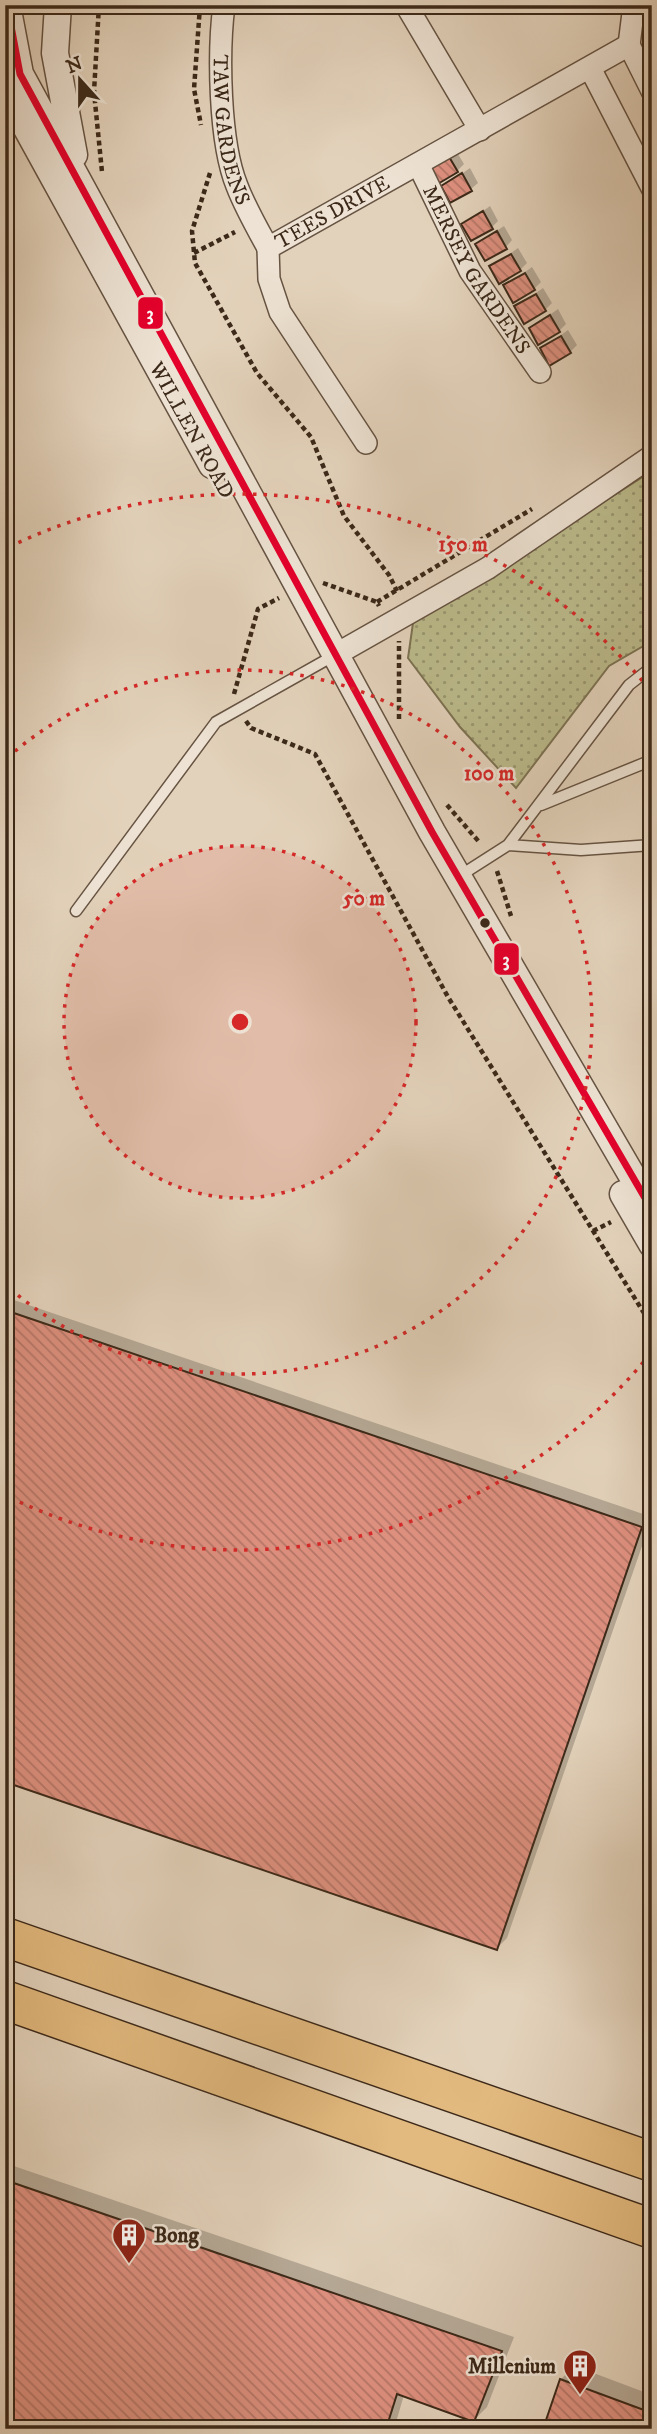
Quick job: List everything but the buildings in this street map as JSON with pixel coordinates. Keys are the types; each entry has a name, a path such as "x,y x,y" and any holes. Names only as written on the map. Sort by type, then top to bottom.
{"highway":[{"path":"5,1937 652,2162"},
{"path":"5,2000 652,2229"}],"street":[{"name":"WILLEN ROAD","path":"7,5 20,74 93,185 291,591"},
{"path":"58,5 55,53 93,185"},
{"name":"TAW GARDENS","path":"225,5 219,40 228,149 236,184 268,248"},
{"path":"405,5 480,130"},
{"path":"634,5 629,45 652,92"},
{"name":"TEES DRIVE","path":"366,443 280,312 269,279 268,248 629,45"},
{"path":"590,68 652,188"},
{"name":"WILLEN ROAD","path":"5,89 291,591 652,1244"},
{"name":"MERSEY GARDENS","path":"418,164 470,271 540,372"},
{"path":"328,659 488,568 652,457"},
{"name":"WILLEN ROAD","path":"328,659 652,1210"}],"lane":[{"path":"76,911 216,722 328,659"},
{"path":"458,877 508,845 541,805 629,685 652,667"},
{"path":"541,805 652,760"},
{"path":"508,845 582,850 652,845"}],"path":[{"path":"93,185 99,5"},
{"path":"194,253 254,221"},
{"path":"377,602 535,506"},
{"path":"398,727 401,644 377,602 315,580 258,609 232,691 239,709 250,728 315,754 447,997 652,1326"},
{"path":"443,801 492,857 514,925"}],"shaded area":[{"path":"652,471 652,641 609,666 516,788 460,727 408,658 413,623"}],"transit line":[{"name":"3","path":"7,5 20,74 432,832 652,1210"}],"place":[{"name":"Bong","path":"129,2265"},
{"name":"Millenium","path":"580,2396"}]}
